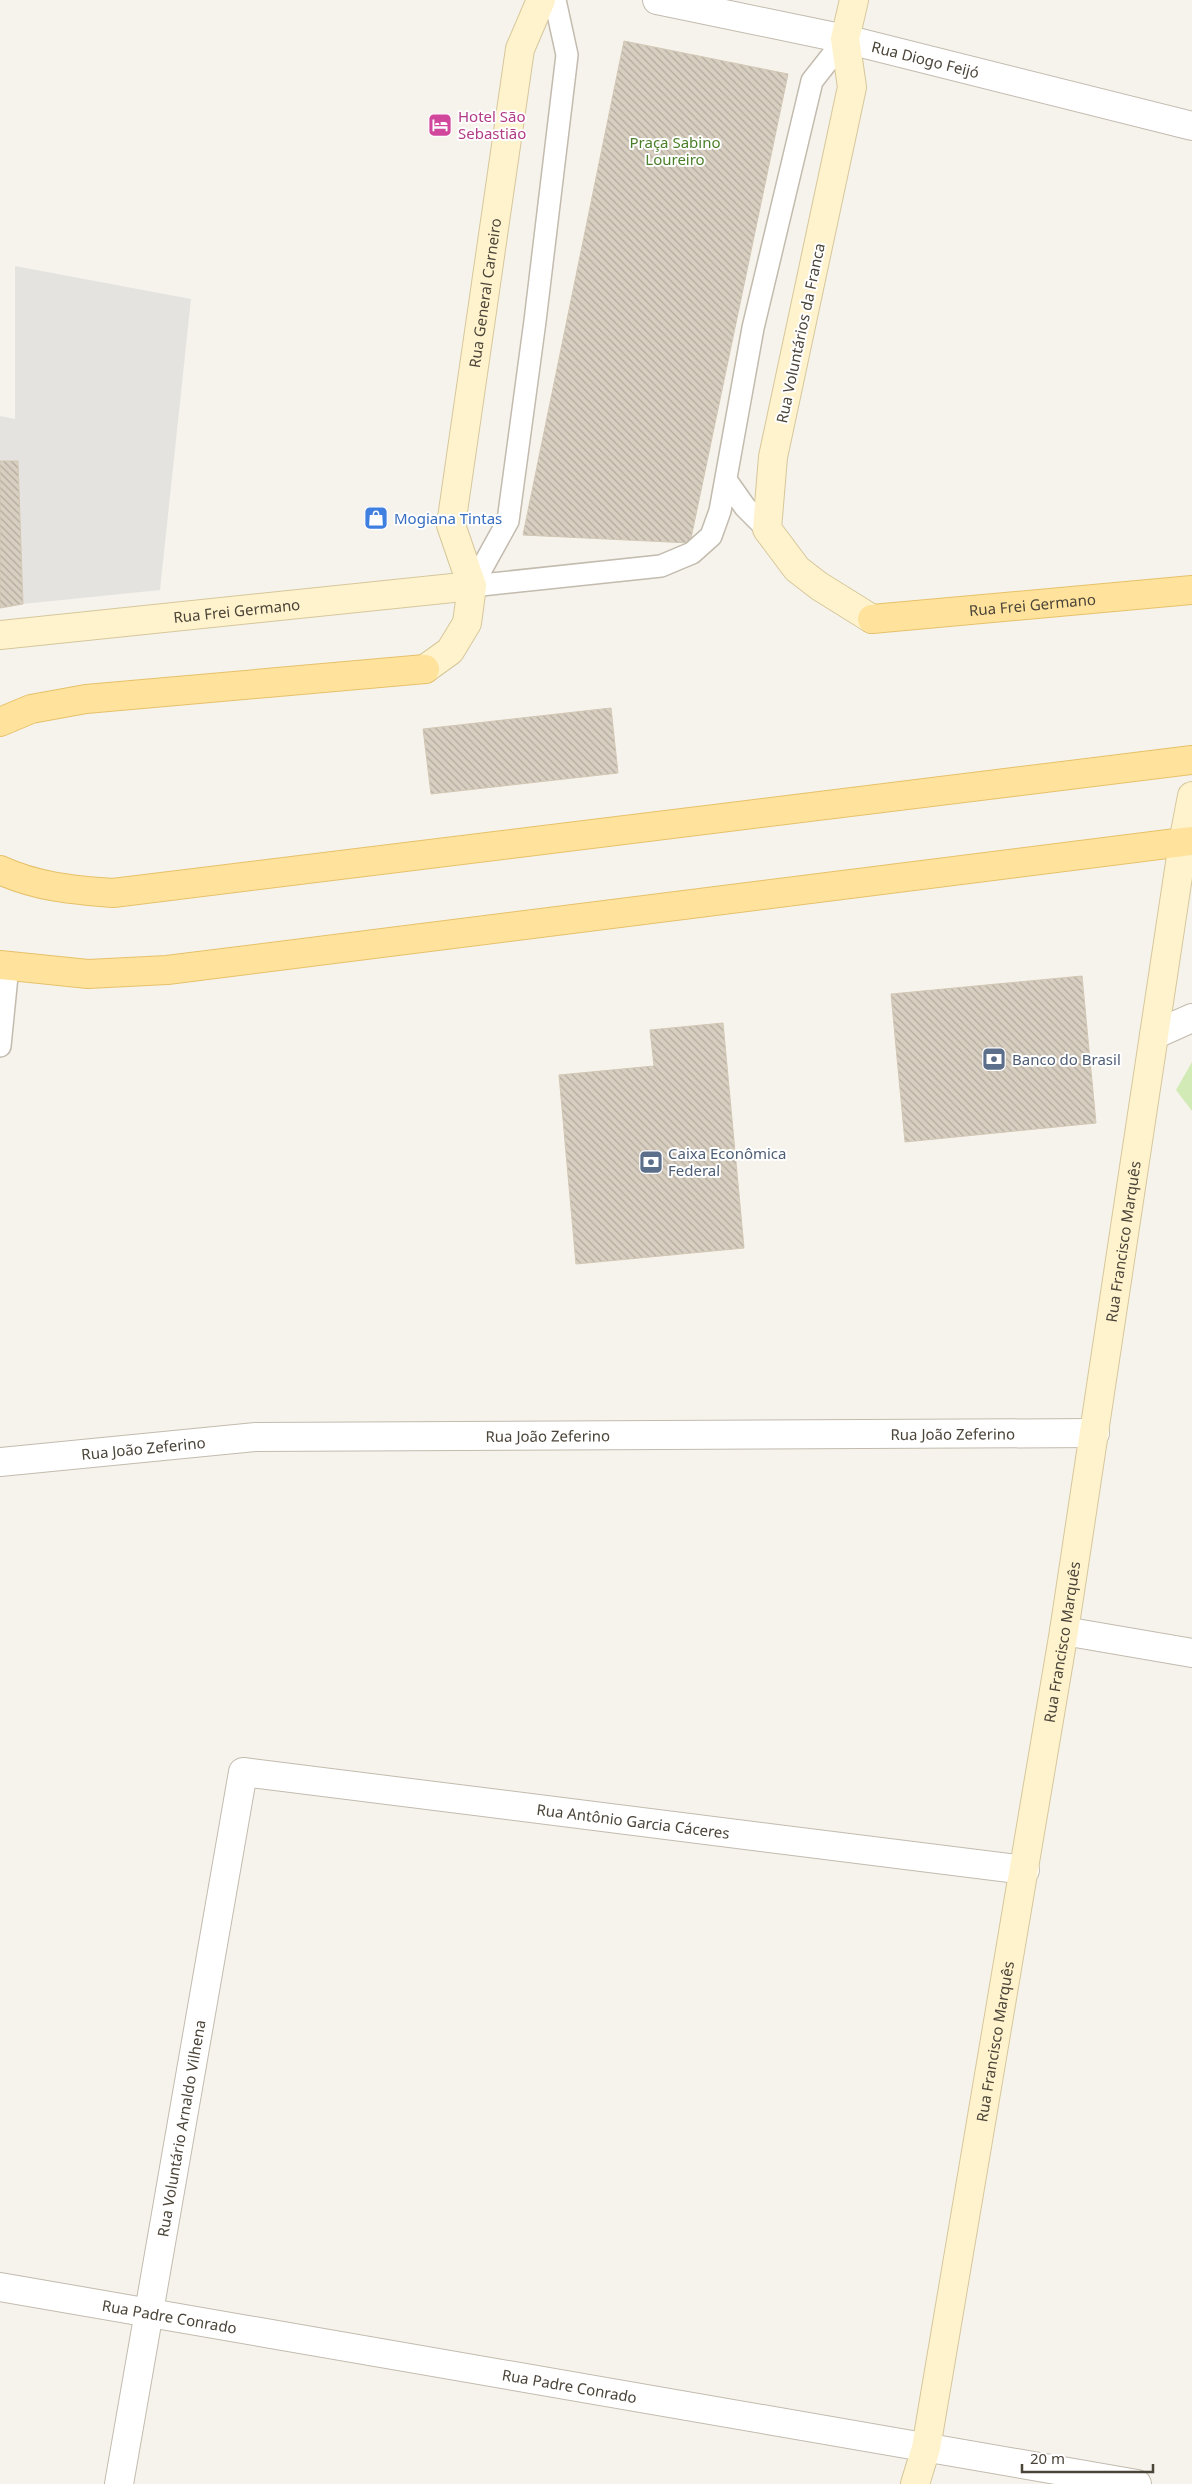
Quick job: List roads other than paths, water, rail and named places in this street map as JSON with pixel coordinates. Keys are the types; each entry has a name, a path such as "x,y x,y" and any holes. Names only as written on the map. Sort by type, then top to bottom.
{"main road":[{"name":"Rua Frei Germano","path":"872,618 1192,590"},
{"path":"0,722 31,708 86,699 425,669"},
{"path":"0,870 21,879 64,890 113,892 1192,760"},
{"path":"4,966 88,974 167,970 1188,842"}],"street":[{"name":"Rua General Carneiro","path":"472,586 451,524 520,48 541,0"},
{"name":"Rua Diogo Feijó","path":"657,0 845,39 1192,126"},
{"name":"Rua Voluntários da Franca","path":"767,529 774,457 852,87 845,39 854,0"},
{"path":"767,529 797,569 819,586 872,618"},
{"name":"Rua Frei Germano","path":"0,635 472,586"},
{"path":"425,669 450,651 466,623 472,586"},
{"name":"Rua Francisco Marquês","path":"915,2484 926,2448 1025,1870 1095,1433 1154,1035 1188,842 1192,796"},
{"path":"1154,1035 1192,1018"},
{"name":"Rua João Zeferino","path":"0,1462 256,1437 1095,1433"},
{"path":"1064,1631 1192,1653"},
{"name":"Rua Antônio Garcia Cáceres","path":"243,1772 1025,1870"},
{"name":"Rua Voluntário Arnaldo Vilhena","path":"120,2484 243,1772"},
{"name":"Rua Padre Conrado","path":"0,2287 1137,2484"}],"lane":[{"path":"472,586 508,521 535,321 567,55 555,0"},
{"path":"472,586 661,566 692,553 710,536 720,511 753,328 812,81 845,39"},
{"path":"726,480 745,507 767,529"},
{"path":"0,1046 4,966"}],"place":[{"name":"Hotel São Sebastião","path":"440,125"},
{"name":"Mogiana Tintas","path":"376,518"},
{"name":"Banco do Brasil","path":"994,1059"},
{"name":"Caixa Econômica Federal","path":"651,1162"}],"park label":[{"name":"Praça Sabino Loureiro","path":"675,150"}]}
